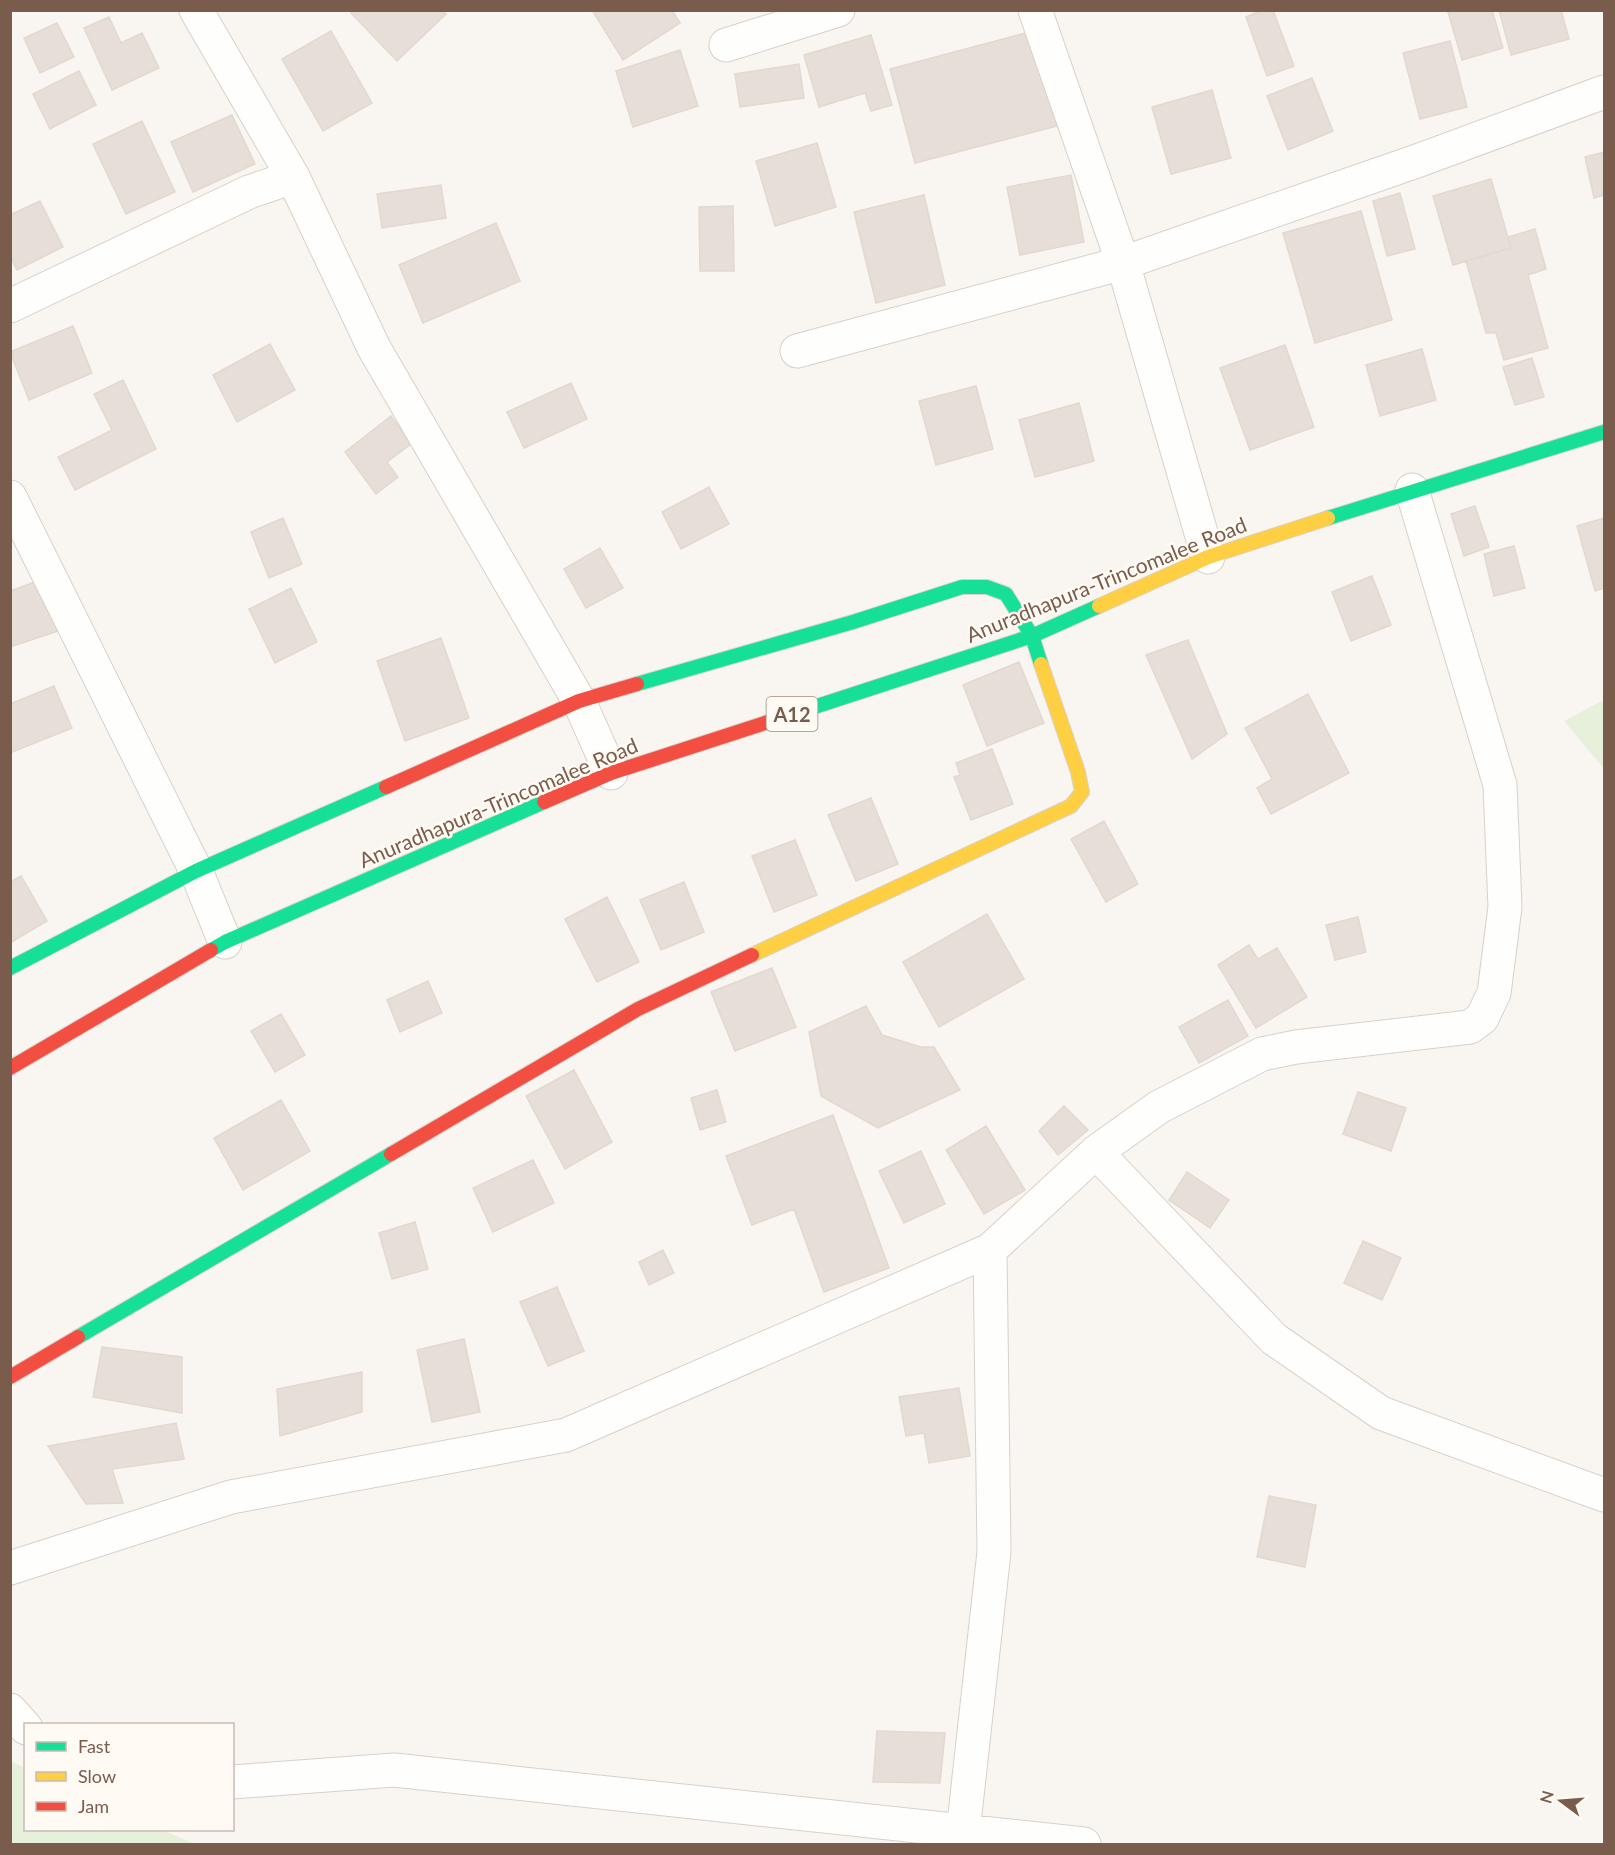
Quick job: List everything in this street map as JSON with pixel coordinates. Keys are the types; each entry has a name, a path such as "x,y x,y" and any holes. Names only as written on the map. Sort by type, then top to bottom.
{"main road":[{"name":"Anuradhapura-Trincomalee Road","path":"10,1068 225,942 611,772 1032,636 1208,557 1412,490 1605,432"},
{"path":"10,968 196,871 579,701 853,622 962,587 987,587 1006,594 1032,636 1078,772 1082,792 1071,806 638,1009 10,1377"}],"street":[{"path":"196,10 293,177 374,348 579,701 611,772"},
{"path":"726,45 838,10"},
{"path":"1035,10 1123,263 1208,557"},
{"path":"796,351 1123,263 1417,161 1605,92"},
{"path":"10,306 249,192 293,177"},
{"path":"10,1568 231,1497 566,1435 990,1250 1096,1152 1159,1107 1262,1054 1296,1047 1470,1026 1482,1018 1494,993 1505,907 1500,785 1412,490"},
{"path":"10,497 196,871 225,942"},
{"path":"1096,1152 1274,1339 1381,1413 1605,1495"},
{"path":"963,1832 994,1552 990,1250"},
{"path":"10,1710 24,1726"},
{"path":"234,1782 394,1770 1083,1845"}],"green space":[{"path":"1604,700 1604,769 1564,721"},
{"path":"10,1761 24,1768 24,1831 164,1831 195,1844 11,1844"}],"building":[{"path":"354,10 442,10 446,14 397,61 351,13"},
{"path":"592,10 672,10 680,23 623,60"},
{"path":"1263,10 1273,10 1294,66 1267,76 1246,17"},
{"path":"1492,10 1503,48 1462,60 1448,12"},
{"path":"1499,10 1561,10 1569,39 1511,55"},
{"path":"109,17 121,43 142,33 159,68 112,90 84,28"},
{"path":"57,23 74,57 40,73 24,38"},
{"path":"331,31 372,103 323,131 282,59"},
{"path":"1033,31 1057,126 915,163 890,69"},
{"path":"871,35 892,105 871,111 865,93 819,107 804,55"},
{"path":"1450,41 1467,107 1420,119 1403,53"},
{"path":"680,50 698,106 633,127 616,71"},
{"path":"799,64 804,98 740,107 735,74"},
{"path":"79,71 96,105 50,129 33,94"},
{"path":"1312,78 1333,131 1288,150 1267,96"},
{"path":"1212,90 1231,158 1171,174 1152,107"},
{"path":"232,115 255,164 193,192 171,142"},
{"path":"142,121 175,192 126,214 93,144"},
{"path":"817,143 836,207 775,226 756,161"},
{"path":"1604,152 1604,195 1594,198 1585,157"},
{"path":"1071,175 1084,242 1020,255 1007,187"},
{"path":"1491,179 1511,248 1453,265 1433,196"},
{"path":"441,185 446,218 382,228 377,194"},
{"path":"1400,193 1415,249 1387,256 1373,201"},
{"path":"924,195 945,285 876,303 854,212"},
{"path":"40,201 63,247 17,270 10,256 10,215"},
{"path":"733,206 734,271 700,271 699,207"},
{"path":"1361,211 1392,320 1315,343 1283,233"},
{"path":"496,223 520,281 423,323 399,265"},
{"path":"1535,229 1546,269 1528,275 1548,348 1504,360 1496,333 1486,333 1466,261 1511,248 1508,237"},
{"path":"73,326 92,373 29,400 10,352"},
{"path":"270,344 295,390 237,422 213,375"},
{"path":"1285,345 1314,427 1250,450 1220,368"},
{"path":"1422,349 1436,400 1380,416 1366,365"},
{"path":"1532,358 1544,397 1515,405 1503,367"},
{"path":"123,380 156,449 75,490 58,457 112,430 94,394"},
{"path":"571,383 587,419 524,448 507,412"},
{"path":"976,386 993,449 936,465 919,401"},
{"path":"1079,403 1094,461 1035,477 1019,420"},
{"path":"391,416 411,444 387,462 398,477 376,494 345,452"},
{"path":"709,487 729,524 681,549 662,512"},
{"path":"1475,506 1489,547 1464,556 1451,514"},
{"path":"283,518 302,564 269,578 251,532"},
{"path":"1604,518 1604,588 1595,591 1577,526"},
{"path":"1514,546 1525,588 1494,596 1484,554"},
{"path":"600,548 623,588 586,608 564,569"},
{"path":"1372,576 1391,625 1351,641 1332,592"},
{"path":"40,580 58,631 10,647 10,591"},
{"path":"291,588 317,642 275,663 249,609"},
{"path":"441,638 469,718 405,741 377,661"},
{"path":"1188,640 1227,734 1192,759 1146,655"},
{"path":"1019,662 1044,723 987,746 963,685"},
{"path":"54,686 72,728 10,753 10,704"},
{"path":"1308,694 1349,773 1271,814 1257,788 1272,779 1245,728"},
{"path":"992,749 1013,804 971,820 954,777 960,775 956,763"},
{"path":"871,798 898,864 856,881 828,815"},
{"path":"1104,821 1138,884 1106,902 1071,839"},
{"path":"795,840 817,895 774,912 752,856"},
{"path":"21,876 47,921 10,943 10,882"},
{"path":"684,882 704,932 661,950 640,900"},
{"path":"607,897 639,962 597,982 565,919"},
{"path":"987,914 1024,979 939,1027 903,962"},
{"path":"1358,917 1366,952 1335,960 1326,925"},
{"path":"1249,945 1258,959 1277,948 1307,997 1256,1028 1218,965"},
{"path":"772,968 796,1027 735,1051 711,992"},
{"path":"428,981 442,1013 400,1032 387,1000"},
{"path":"1228,1000 1248,1036 1199,1063 1179,1027"},
{"path":"866,1006 882,1035 921,1047 934,1047 960,1090 878,1128 821,1096 809,1032"},
{"path":"281,1014 305,1055 275,1072 251,1031"},
{"path":"574,1070 612,1142 565,1169 526,1096"},
{"path":"717,1090 726,1122 700,1130 691,1098"},
{"path":"1358,1092 1406,1108 1391,1151 1343,1134"},
{"path":"281,1100 310,1151 243,1190 214,1138"},
{"path":"1064,1106 1088,1130 1058,1155 1039,1131"},
{"path":"833,1115 889,1268 824,1292 794,1209 752,1225 726,1156"},
{"path":"986,1126 1025,1190 984,1214 946,1150"},
{"path":"921,1151 945,1204 904,1223 879,1171"},
{"path":"533,1160 554,1203 493,1232 473,1188"},
{"path":"1187,1172 1229,1200 1210,1228 1169,1200"},
{"path":"415,1222 428,1269 392,1279 379,1233"},
{"path":"1363,1241 1401,1258 1382,1300 1344,1283"},
{"path":"663,1250 674,1273 649,1285 639,1262"},
{"path":"557,1287 584,1351 548,1366 520,1302"},
{"path":"464,1339 480,1412 432,1422 417,1350"},
{"path":"102,1347 182,1357 182,1413 93,1397"},
{"path":"362,1372 362,1412 280,1436 277,1389"},
{"path":"959,1388 970,1456 929,1463 924,1433 906,1436 899,1397"},
{"path":"176,1423 184,1459 112,1469 123,1503 86,1504 48,1446"},
{"path":"1269,1496 1316,1505 1305,1567 1257,1557"},
{"path":"877,1731 945,1733 940,1783 873,1782"}],"traffic: fast":[{"path":"1328,518 1604,432"},
{"path":"637,684 853,622 962,587 987,587 1006,594 1032,636 1041,664"},
{"path":"805,710 1032,636 1099,606"},
{"path":"10,968 196,871 386,787"},
{"path":"211,950 544,802"},
{"path":"78,1337 391,1154"}],"traffic: slow":[{"path":"1099,606 1208,557 1328,518"},
{"path":"752,955 1071,806 1082,792 1078,772 1041,664"}],"traffic: jam":[{"path":"386,787 579,701 637,684"},
{"path":"544,802 611,773 805,710"},
{"path":"10,1068 211,950"},
{"path":"391,1154 638,1009 752,955"},
{"path":"10,1377 78,1337"}]}
